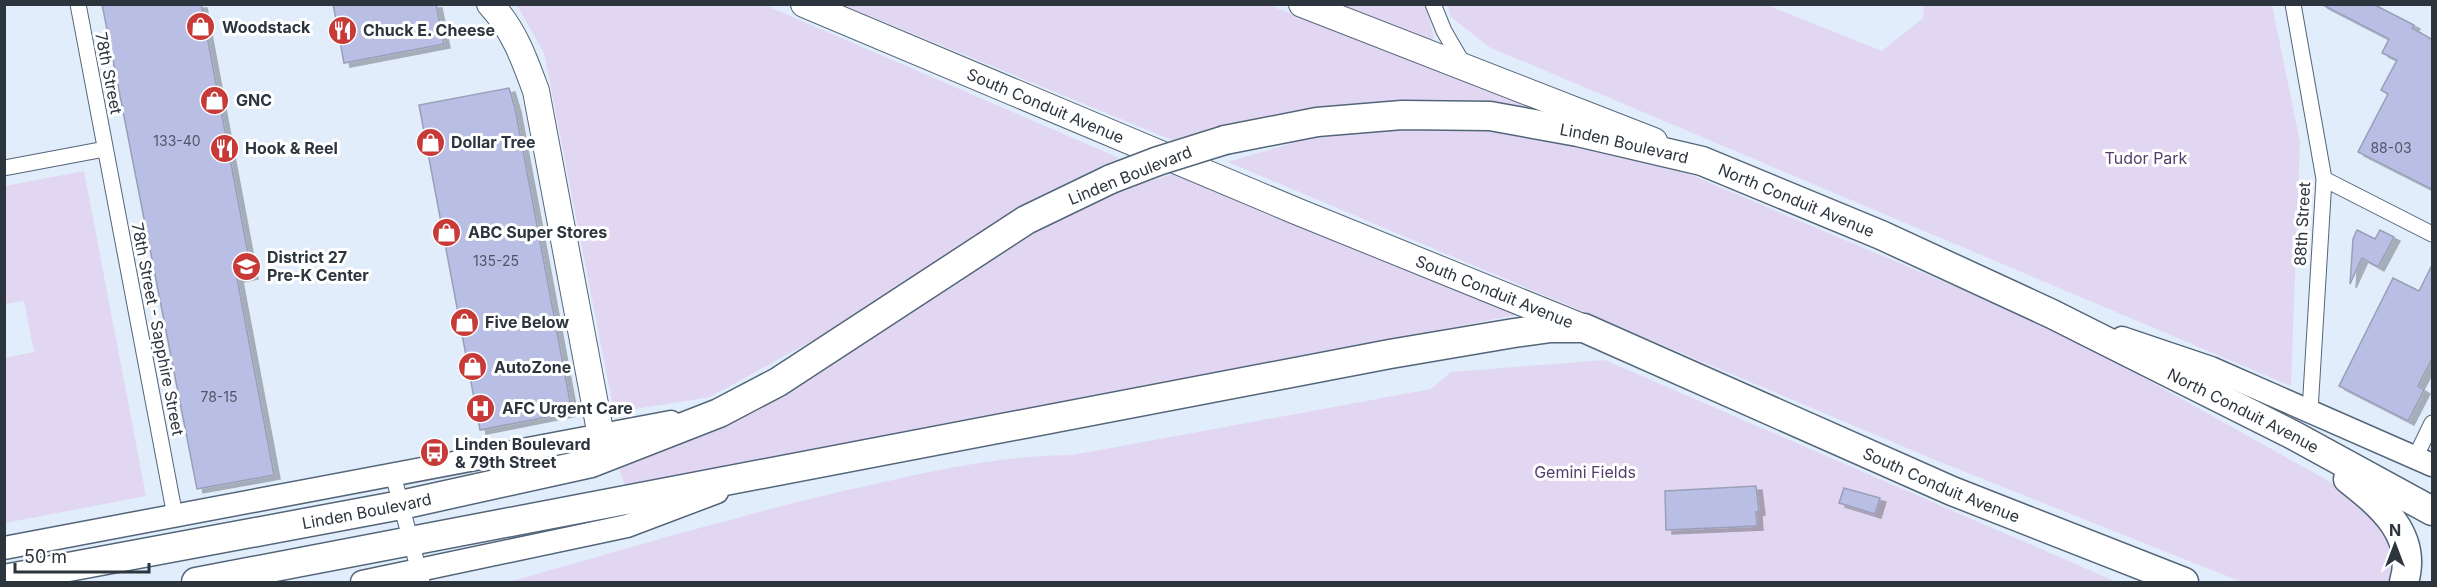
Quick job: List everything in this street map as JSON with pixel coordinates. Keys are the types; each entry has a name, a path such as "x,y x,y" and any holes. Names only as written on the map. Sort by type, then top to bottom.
{"highway":[{"name":"Linden Boulevard","path":"4,579 401,505 558,472 603,447 719,413 778,382 1026,220 1111,179 1158,161 1225,140 1317,123 1392,116 1490,116 1578,132 1702,161"},
{"name":"North Conduit Avenue","path":"1702,161 1881,235 2052,314 2293,435 2433,511"},
{"path":"196,582 1390,354 1532,330 1584,328"},
{"name":"South Conduit Avenue","path":"1584,328 1952,491 2184,582"},
{"path":"2293,435 2376,501 2389,515 2405,544 2408,562 2404,582"}],"main road":[{"path":"490,4 518,42 536,91 603,447"},
{"name":"South Conduit Avenue","path":"804,4 1296,211 1584,328"},
{"name":"North Conduit Avenue","path":"1302,4 1581,111 1702,161"}],"street":[{"name":"78th Street","path":"78,4 105,149"},
{"path":"1433,4 1444,31 1466,67"},
{"name":"88th Street","path":"2293,4 2324,179 2310,411"},
{"path":"4,168 105,149"},
{"name":"78th Street - Sapphire Street","path":"105,149 175,516"},
{"path":"2324,179 2433,234"},
{"name":"North Conduit Avenue","path":"2052,314 2211,368 2424,461"},
{"path":"2424,461 2433,423"},
{"name":"Linden Boulevard","path":"4,548 393,475 603,447"},
{"path":"393,475 421,577"},
{"path":"362,582 421,577 627,526 755,477"}],"green space":[{"path":"517,5 765,5 1119,158 1025,207 870,309 710,397 629,410 613,407 544,53"},
{"path":"843,5 1269,5 1526,106 1522,113 1315,114 1219,127 1172,140"},
{"path":"1330,5 1426,5 1434,38 1430,40"},
{"name":"Tudor Park","path":"1448,5 1767,5 1882,51 1923,18 1924,5 2272,5 2300,142 2291,386 1489,47 1451,17"},
{"path":"1404,129 1490,130 1570,141 1689,174 2060,331 2368,503 2394,544 2392,582 2242,582 1940,462 1228,162 1322,134"},
{"path":"84,171 146,496 5,523 5,358 34,352 24,301 5,304 5,186"},
{"path":"1173,174 1516,315 626,488 619,469 725,424 1038,231 1107,195"},
{"name":"Gemini Fields","path":"1605,360 2117,582 508,582 737,518 924,473 998,460 1073,455 1431,389 1451,372"}],"building":[{"path":"102,4 201,4 252,275 237,278 274,475 197,489"},
{"path":"333,4 436,4 444,44 344,63"},
{"path":"2321,4 2373,4 2414,25 2412,28 2433,40 2433,190 2358,152 2388,94 2381,90 2397,60 2382,53 2389,39"},
{"path":"509,88 515,108 572,412 480,430 419,105"},
{"path":"2357,230 2375,239 2380,230 2394,237 2378,267 2362,258 2350,284 2353,239"},
{"path":"2433,263 2433,357 2418,386 2424,390 2408,421 2339,386 2393,278 2419,291"},
{"path":"1756,486 1759,511 1756,512 1757,526 1666,530 1665,491"},
{"path":"1844,488 1880,498 1875,514 1839,503"}],"place":[{"name":"Woodstack","path":"201,27"},
{"name":"Chuck E. Cheese","path":"342,30"},
{"name":"GNC","path":"215,100"},
{"name":"Dollar Tree","path":"430,142"},
{"name":"Hook & Reel","path":"224,148"},
{"name":"ABC Super Stores","path":"447,232"},
{"name":"District 27 Pre-K Center","path":"246,266"},
{"name":"Five Below","path":"464,322"},
{"name":"AutoZone","path":"473,367"},
{"name":"AFC Urgent Care","path":"481,408"},
{"name":"Linden Boulevard & 79th Street","path":"434,453"}]}
